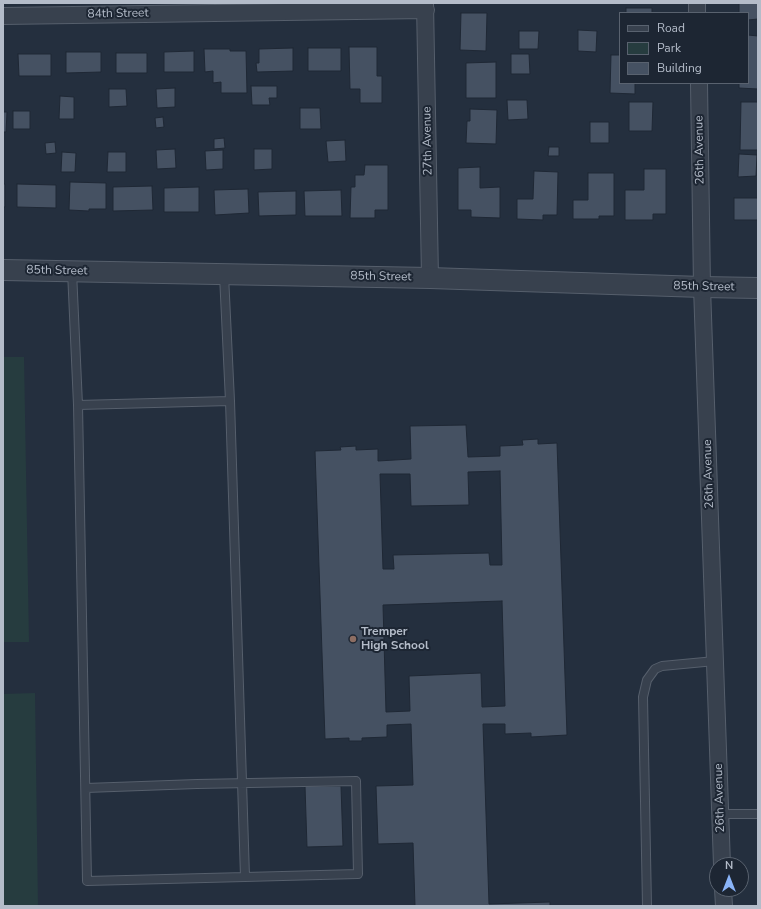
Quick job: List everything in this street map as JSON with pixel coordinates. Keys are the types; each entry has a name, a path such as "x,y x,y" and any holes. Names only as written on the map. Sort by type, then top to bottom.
{"street":[{"name":"84th Street","path":"3,16 425,6"},
{"name":"27th Avenue","path":"425,6 430,278"},
{"name":"26th Avenue","path":"699,84 702,287 722,857"},
{"name":"85th Street","path":"3,270 430,278 758,288"}],"lane":[{"path":"72,271 78,405 87,881 358,874 356,781 183,784 86,788"},
{"path":"224,274 230,401 245,877"},
{"path":"78,405 230,401"},
{"path":"647,906 643,697 647,680 655,669 662,666 716,661"},
{"path":"721,814 758,814"}],"green space":[{"path":"3,357 24,357 29,642 3,642"},
{"path":"35,693 38,906 3,906 3,694"}],"building":[{"path":"739,3 758,3 758,19 749,20 749,12 739,12"},
{"path":"626,8 652,8 652,12 626,12"},
{"path":"461,13 487,13 486,51 460,50"},
{"path":"578,30 597,31 596,52 578,51"},
{"path":"519,31 539,31 538,49 519,49"},
{"path":"749,35 758,36 758,89 739,88 739,84 749,84"},
{"path":"349,47 377,47 377,76 382,76 382,103 360,103 360,89 350,89"},
{"path":"293,48 293,71 257,72 256,63 259,63 259,49"},
{"path":"308,48 341,48 341,71 308,71"},
{"path":"204,49 230,49 230,51 246,51 247,93 221,93 221,82 213,83 213,71 205,72"},
{"path":"194,51 194,72 164,72 164,52"},
{"path":"66,52 101,52 101,72 66,73"},
{"path":"116,53 147,53 147,73 116,73"},
{"path":"18,54 51,54 51,76 19,76"},
{"path":"511,54 529,54 530,74 511,74"},
{"path":"611,55 619,55 619,84 635,84 635,94 610,93"},
{"path":"496,62 496,98 466,98 466,63"},
{"path":"251,86 277,86 277,98 269,98 270,105 252,105"},
{"path":"175,88 175,107 157,108 156,89"},
{"path":"109,89 126,89 127,106 109,107"},
{"path":"60,96 74,97 74,119 59,119"},
{"path":"507,100 527,100 528,119 508,120"},
{"path":"629,102 653,102 652,131 629,131"},
{"path":"741,102 758,102 758,150 740,150"},
{"path":"300,108 320,108 321,129 300,129"},
{"path":"470,109 497,110 496,144 466,143 467,121 470,121"},
{"path":"13,111 30,111 30,129 13,129"},
{"path":"3,112 7,112 6,132 3,132"},
{"path":"163,117 164,127 156,128 155,118"},
{"path":"590,122 609,122 609,143 590,143"},
{"path":"224,138 225,148 214,149 214,139"},
{"path":"345,140 346,161 328,162 326,141"},
{"path":"55,142 56,153 46,154 45,143"},
{"path":"549,147 559,147 559,156 548,156"},
{"path":"175,149 176,168 157,169 156,150"},
{"path":"254,149 272,149 272,169 254,170"},
{"path":"223,150 223,169 206,170 205,151"},
{"path":"62,152 76,153 75,172 61,172"},
{"path":"108,152 126,152 126,172 107,172"},
{"path":"739,154 757,155 756,176 738,177"},
{"path":"365,165 388,165 388,210 375,210 375,218 350,218 351,187 355,187 355,175 364,175"},
{"path":"480,167 480,188 500,187 500,218 471,217 471,210 458,210 458,168"},
{"path":"644,169 666,169 666,214 653,214 653,220 625,220 625,190 644,190"},
{"path":"534,171 558,172 557,215 543,215 543,220 517,219 517,199 533,199"},
{"path":"588,173 614,173 614,216 599,216 599,219 573,219 573,200 588,200"},
{"path":"70,182 106,183 106,209 89,209 89,211 69,210"},
{"path":"3,184 5,184 5,207 3,207"},
{"path":"17,184 56,185 56,208 17,207"},
{"path":"152,186 153,210 113,211 113,187"},
{"path":"199,187 199,212 164,212 164,188"},
{"path":"248,189 249,213 215,215 214,190"},
{"path":"341,190 342,216 305,216 304,191"},
{"path":"296,191 296,215 259,216 258,192"},
{"path":"734,198 758,198 758,220 734,220"},
{"name":"Tremper High School","path":"466,425 468,457 500,456 500,446 523,445 522,440 538,439 538,444 557,443 567,735 531,737 531,733 505,734 505,724 483,724 489,904 550,902 550,906 415,906 413,843 378,844 376,786 413,785 411,724 387,725 387,737 362,738 362,741 349,741 349,738 325,739 315,451 341,450 340,447 356,446 356,450 378,449 378,461 411,459 410,426","holes":["500,471 502,565 490,565 489,553 393,555 394,569 383,569 380,474 410,474 411,506 469,505 468,472","502,601 505,706 482,707 481,673 409,676 410,711 386,712 383,605"]},
{"path":"305,786 341,786 343,846 307,847"}],"place":[{"name":"Tremper High School","path":"353,639"}]}
